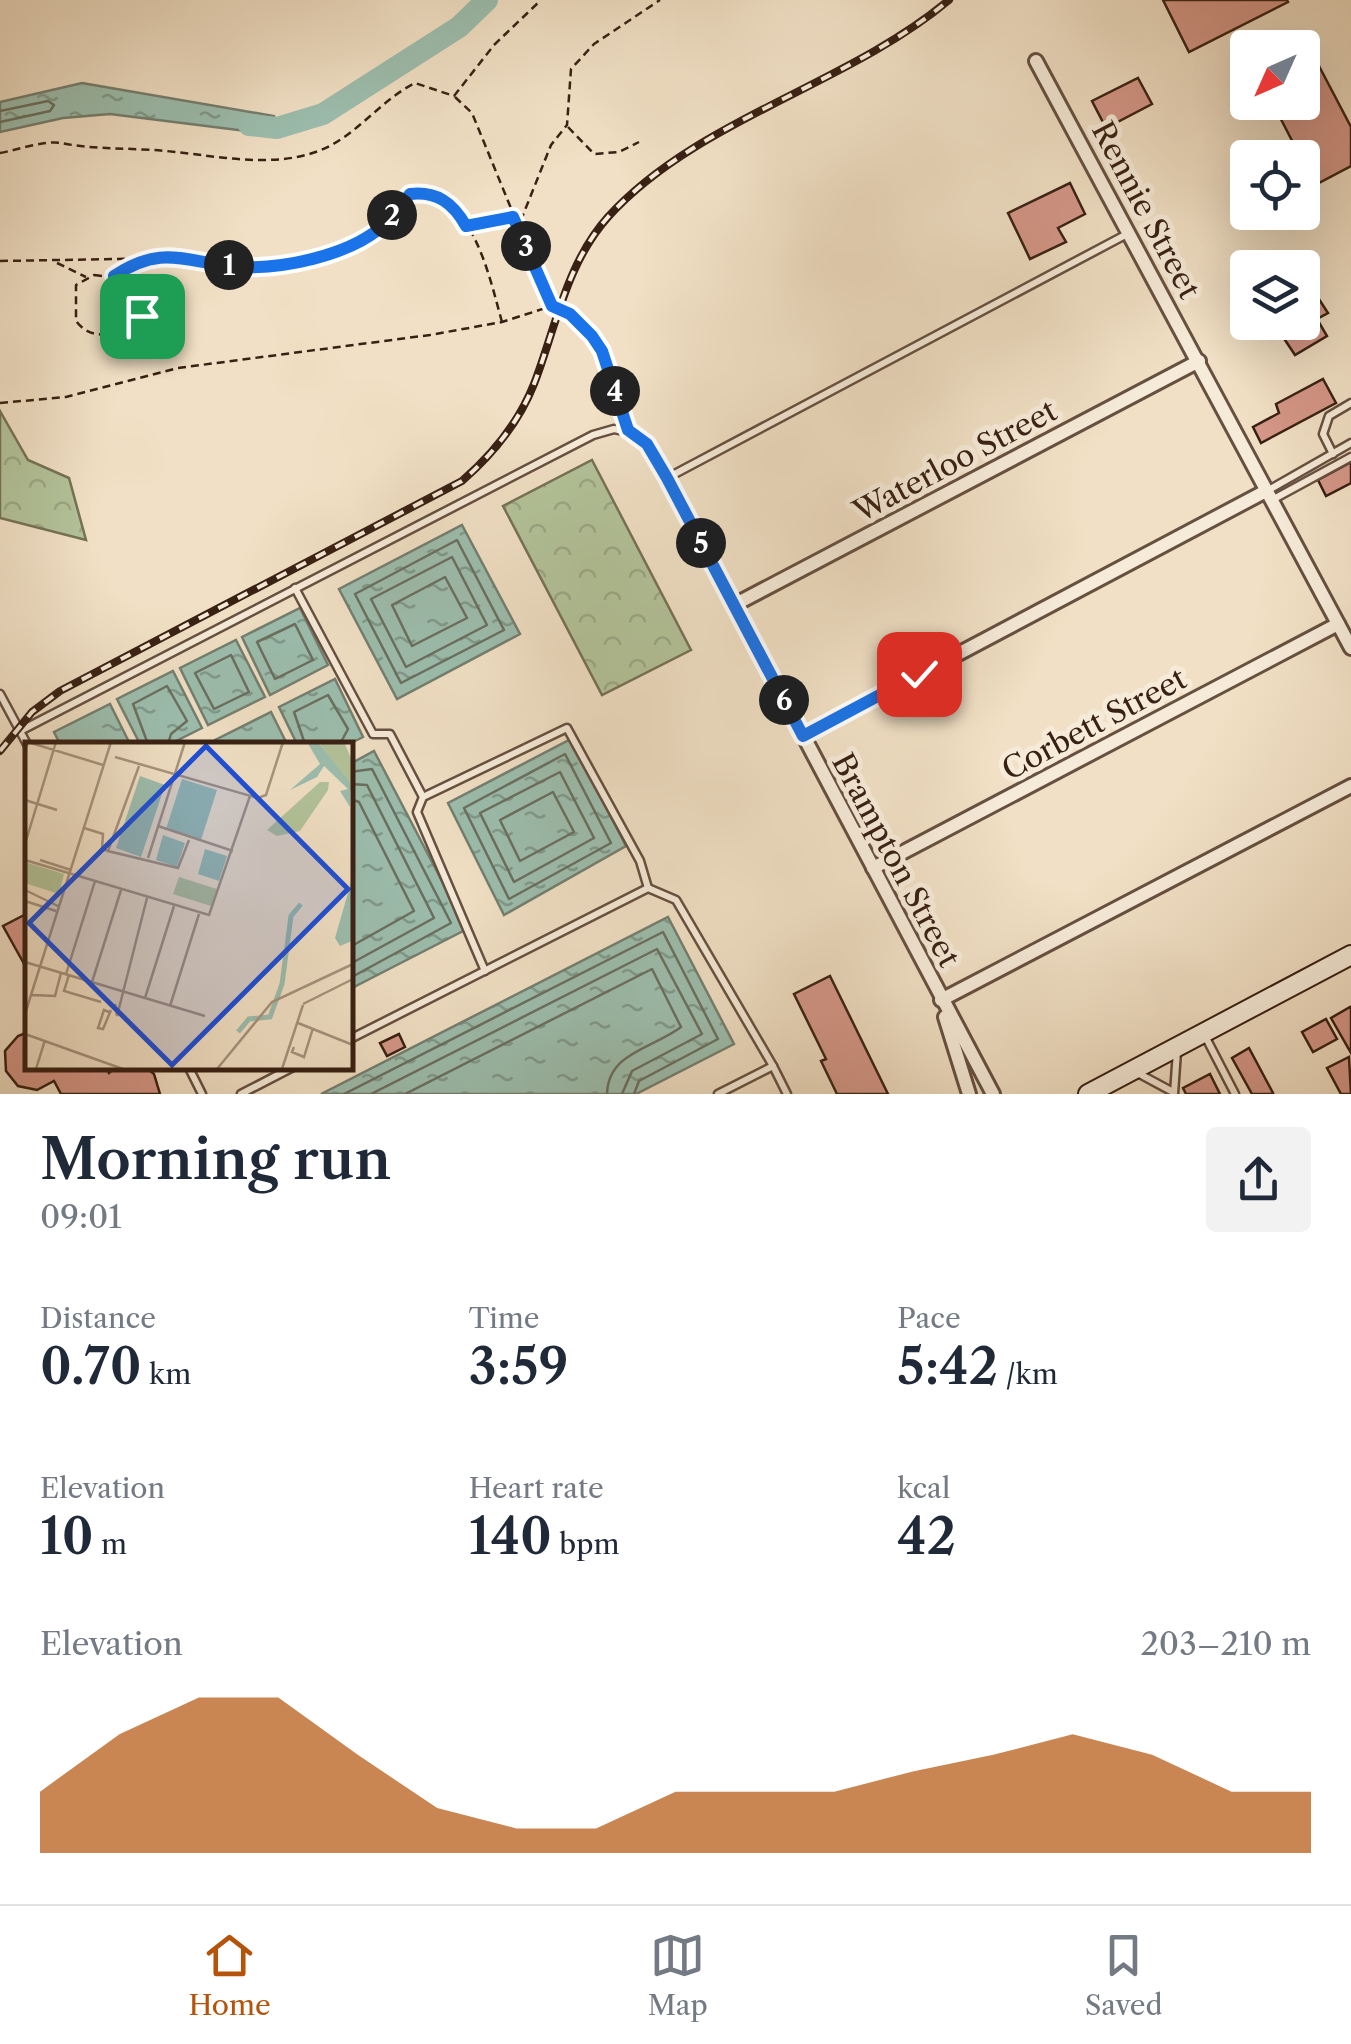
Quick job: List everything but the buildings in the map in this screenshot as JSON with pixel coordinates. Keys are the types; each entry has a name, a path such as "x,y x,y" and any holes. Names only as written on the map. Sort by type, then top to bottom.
{"main road":[{"path":"1088,1094 1351,955"}],"street":[{"name":"Rennie Street","path":"1036,62 1351,648"},
{"name":"Waterloo Street","path":"734,605 1199,361"},
{"name":"Brampton Street","path":"667,478 993,1094"},
{"path":"803,736 1269,496"},
{"name":"Corbett Street","path":"873,868 1338,624"},
{"path":"941,1000 1351,786"},
{"name":"Brampton Street","path":"941,1000 960,1076 969,1094"}],"lane":[{"path":"20,730 593,435 609,429 628,430 647,444 667,478 1130,232"},
{"path":"1333,454 1322,434 1329,416 1351,403"},
{"path":"1269,496 1351,444"},
{"path":"1269,496 1351,458"},
{"path":"296,588 373,734 390,734 423,797"},
{"path":"0,694 26,742"},
{"path":"485,971 417,812 423,797 560,729 569,729 640,861 648,888"},
{"path":"352,1038 648,888"},
{"path":"648,888 676,900 787,1094"},
{"path":"1203,1033 1235,1094"},
{"path":"1132,1070 1173,1093 1178,1047"},
{"path":"718,1094 773,1066"},
{"path":"190,1069 202,1094"},
{"path":"241,1094 289,1069"}],"path":[{"path":"454,96 494,45 541,0"},
{"path":"518,225 551,145 567,126 566,82 578,56 660,0"},
{"path":"0,153 58,142 73,148 152,150 238,159 293,158 324,150 393,94 415,83 454,96 472,113 552,306 580,323 602,351 628,430"},
{"path":"567,126 594,154 619,152 639,142"},
{"path":"0,262 142,258 244,267 313,257 355,245 381,228 410,194 424,193 440,197 456,209 488,274 502,322"},
{"path":"466,226 513,217"},
{"path":"114,276 142,258"},
{"path":"52,260 87,277 114,276 133,285 146,302 135,324 112,334 86,332 76,321 73,292 87,277"},
{"path":"0,403 66,397 178,368 361,347 502,322 552,306"}],"green space":[{"path":"0,411 28,460 69,478 86,540 0,518"},
{"path":"592,460 691,650 602,695 503,506"}],"water":[{"path":"82,83 274,116 279,135 110,114 63,118 0,132 0,102"},
{"path":"462,525 520,634 397,699 339,589"},
{"path":"300,608 328,665 270,695 242,637"},
{"path":"236,640 265,697 208,725 180,668"},
{"path":"173,671 202,728 174,742 139,742 117,699"},
{"path":"335,679 363,737 352,742 296,742 279,707"},
{"path":"110,704 129,742 59,742 54,732"},
{"path":"271,712 286,742 216,742"},
{"path":"571,739 626,846 504,915 448,803"},
{"path":"374,751 467,929 352,988 352,763"},
{"path":"668,917 734,1044 636,1094 321,1094"}],"waterway":[{"path":"249,125 277,128 323,114 459,27 487,0"}],"railway":[{"path":"0,751 32,712 60,691 462,481 494,449 521,412 572,275 608,217 644,183 685,154 866,56 949,0"}],"route":[{"path":"142,316 146,310 143,296 133,285 114,276 142,258 244,267 313,257 355,245 381,228 410,194 440,197 456,209 466,226 513,217 552,306 570,314 602,351 628,430 647,444 667,478 803,736 919,674"}]}
